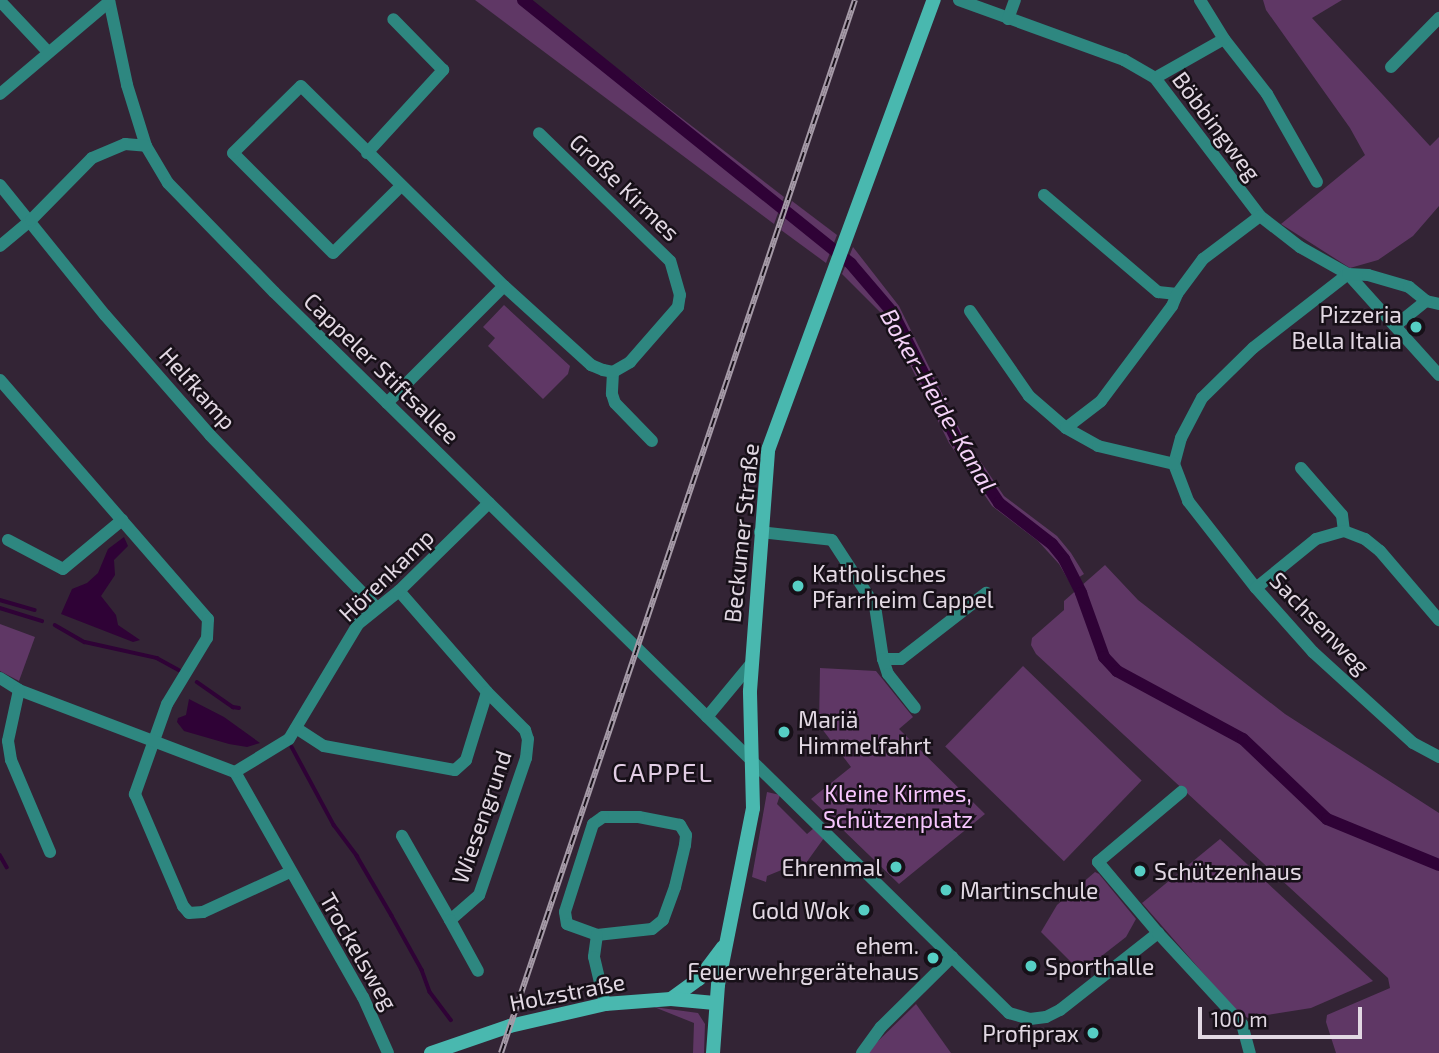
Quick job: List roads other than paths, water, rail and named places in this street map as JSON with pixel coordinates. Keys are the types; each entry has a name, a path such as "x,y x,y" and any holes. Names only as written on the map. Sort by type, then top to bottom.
{"main road":[{"name":"Beckumer Straße","path":"713,1053 715,1003 753,808 749,723 751,663 768,450 934,0"},
{"path":"671,999 699,979 726,943"},
{"name":"Holzstraße","path":"431,1053 510,1026 605,1004 671,999 715,1003"}],"street":[{"name":"Böbbingweg","path":"959,0 1124,60 1155,78 1260,216 1300,247 1348,274 1439,375"},
{"path":"1008,19 1015,0"},
{"path":"1200,0 1224,39 1267,93 1317,182"},
{"path":"0,1 48,51"},
{"path":"0,94 109,1"},
{"name":"Cappeler Stiftsallee","path":"109,1 127,85 146,146 155,164 173,188 387,403 1009,1013 1021,1018 1046,1017 1158,933"},
{"path":"1391,67 1439,18"},
{"path":"367,153 443,70 393,19"},
{"path":"1155,78 1224,39"},
{"path":"401,187 333,253 233,153 301,86 504,286 591,365 613,372 612,394 615,403 652,441"},
{"name":"Große Kirmes","path":"539,133 670,261 674,270 680,295 673,316 630,362 613,372"},
{"path":"0,246 31,220 92,158 125,144 146,146"},
{"name":"Helfkamp","path":"0,185 31,220 105,315 210,435 377,608"},
{"path":"1044,195 1158,292 1177,294"},
{"path":"1066,428 1101,401 1203,260 1260,216"},
{"name":"Böbbingweg","path":"1348,274 1368,275 1409,287 1426,301 1439,304"},
{"path":"970,311 1029,396 1066,428 1098,446 1174,464 1181,438 1202,398 1253,348 1348,274"},
{"path":"387,403 504,286"},
{"path":"1395,326 1426,301"},
{"path":"2,388 208,619 206,638 167,704 135,794 189,913 203,912 289,872"},
{"name":"Sachsenweg","path":"1174,464 1188,501 1256,588 1313,652 1390,724 1424,751 1439,757"},
{"path":"1301,468 1342,515 1344,531"},
{"name":"Hörenkamp","path":"236,772 289,739 358,624 399,591 489,503"},
{"path":"8,540 63,569 122,520"},
{"path":"1256,588 1316,539 1344,531 1365,539 1380,551 1439,620"},
{"path":"760,532 832,540 875,606 888,674 915,708"},
{"name":"Wiesengrund","path":"399,591 487,692 525,730 528,738 526,758 479,895 450,920"},
{"path":"883,659 901,659 986,593"},
{"path":"707,717 751,663"},
{"path":"0,678 19,690 236,772"},
{"path":"19,690 10,722 8,741 11,760 50,852"},
{"name":"Wiesengrund","path":"296,728 324,746 455,770 466,760 487,692"},
{"name":"Trockelsweg","path":"236,772 289,872 363,997 388,1053"},
{"path":"1181,792 1098,862 1158,933 1242,1024 1250,1053"},
{"path":"603,817 639,817 680,825 686,835 685,845 675,887 663,920 652,929 597,935 567,923 565,912 593,824 603,817"},
{"name":"Wiesengrund","path":"402,835 478,971"},
{"path":"597,935 594,957 605,1004"},
{"path":"862,1053 881,1027 952,957"}],"waterway":[{"name":"Boker-Heide-Kanal","path":"523,0 851,264 893,313 956,438 999,503 1052,544 1064,559 1081,593 1104,657 1117,671 1243,739 1327,819 1439,865"},
{"path":"0,600 35,610"},
{"path":"0,608 42,621"},
{"path":"55,625 85,642 157,658 179,670"},
{"path":"197,682 233,707 239,708"},
{"path":"292,747 334,825 357,856 392,916 422,970 430,992 451,1020"},
{"path":"0,855 7,867"}],"railway":[{"path":"501,1053 855,0"}],"place":[{"name":"Pizzeria Bella Italia","path":"1416,327"},
{"name":"Katholisches Pfarrheim Cappel","path":"798,586"},
{"name":"Mariä Himmelfahrt","path":"784,732"},
{"name":"Ehrenmal","path":"896,867"},
{"name":"Schützenhaus","path":"1140,871"},
{"name":"Martinschule","path":"946,890"},
{"name":"Gold Wok","path":"864,910"},
{"name":"ehem. Feuerwehrgerätehaus","path":"933,958"},
{"name":"Sporthalle","path":"1031,966"},
{"name":"Profiprax","path":"1093,1033"}],"district":[{"name":"CAPPEL","path":"663,772"}],"park label":[{"name":"Kleine Kirmes, Schützenplatz","path":"898,806"}]}
